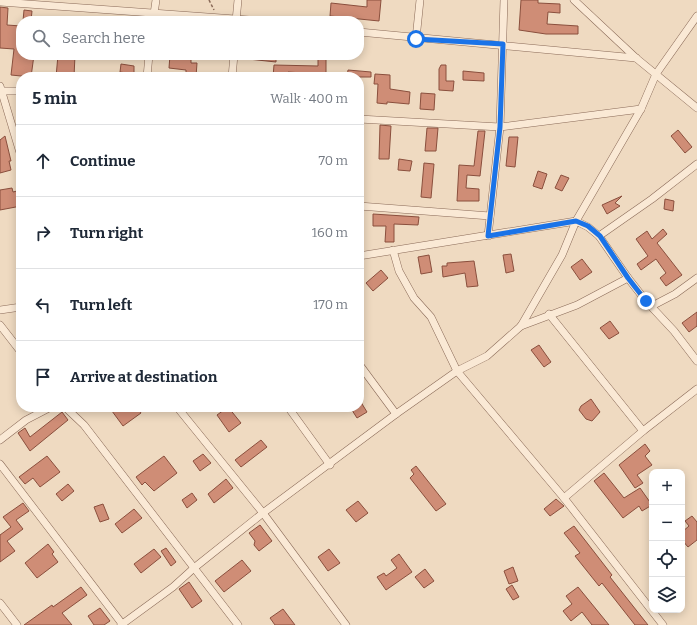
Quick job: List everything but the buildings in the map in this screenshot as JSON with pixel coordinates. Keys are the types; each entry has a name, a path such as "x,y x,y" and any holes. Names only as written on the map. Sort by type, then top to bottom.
{"street":[{"path":"154,16 156,0"},
{"path":"236,16 238,0"},
{"path":"416,39 420,0"},
{"path":"488,236 500,127 504,0"},
{"path":"574,0 636,58 697,108"},
{"path":"0,2 144,16"},
{"path":"521,326 562,255 576,221 641,109 656,74 697,16"},
{"path":"364,33 416,39 503,44 636,58"},
{"path":"147,72 149,60"},
{"path":"232,72 234,60"},
{"path":"16,91 0,89 16,140"},
{"path":"364,119 500,127 641,109"},
{"path":"600,236 697,164"},
{"path":"364,206 490,216"},
{"path":"364,255 576,221 588,226 600,236 628,278 688,348 697,361"},
{"path":"393,250 399,271 414,298 431,317 457,372 564,498 663,625"},
{"path":"0,464 122,625 173,587 194,568 263,513 330,465 396,414 457,372 487,356 521,326 549,314 577,305 628,278"},
{"path":"652,306 675,294 697,278"},
{"path":"0,310 16,308"},
{"path":"549,314 643,431"},
{"path":"0,325 16,346"},
{"path":"364,371 396,414"},
{"path":"564,498 643,431 697,389"},
{"path":"0,440 26,420 41,412"},
{"path":"70,412 84,425 238,625"},
{"path":"181,412 263,513 346,625"},
{"path":"292,412 330,465"},
{"path":"0,603 17,625"}],"path":[{"path":"208,0 218,16"}],"route":[{"path":"416,39 503,44 500,127 488,236 576,221 588,226 600,236 628,278 646,301"}]}
